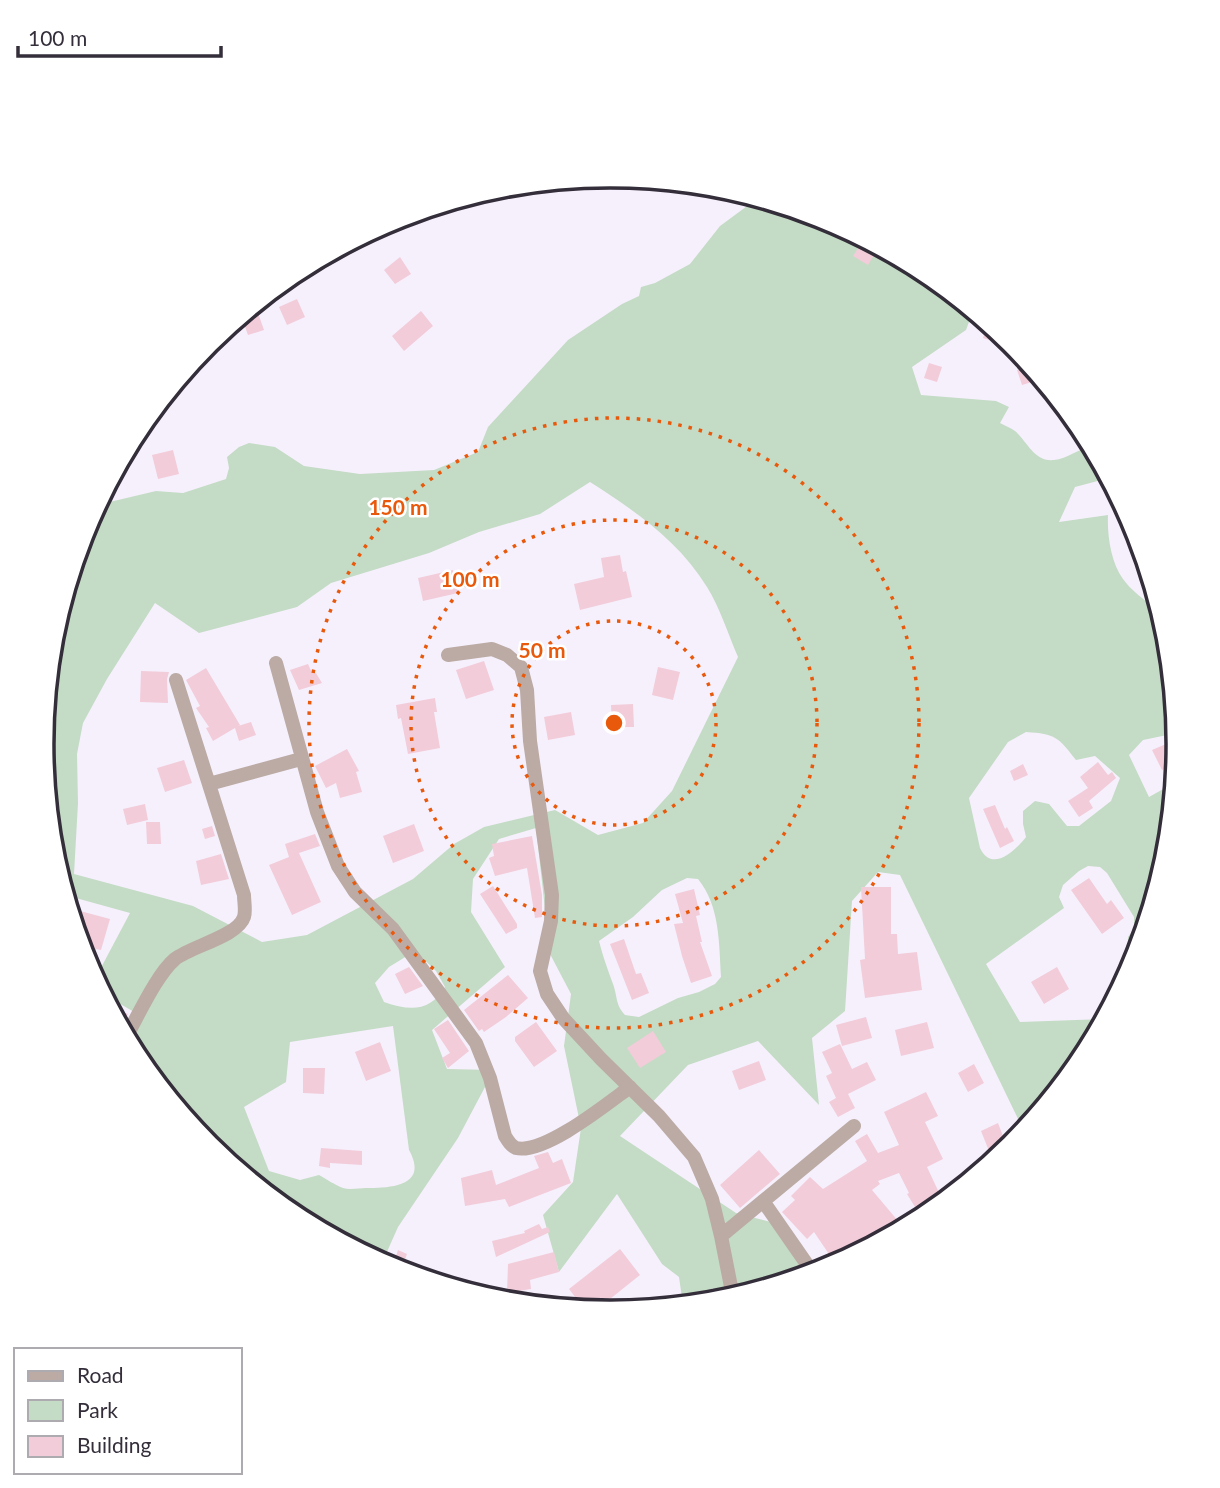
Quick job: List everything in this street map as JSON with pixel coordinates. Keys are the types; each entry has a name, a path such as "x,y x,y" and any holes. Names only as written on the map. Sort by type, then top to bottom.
{"street":[{"path":"448,655 492,649 507,655 521,667 527,690 530,741 552,895 551,921 540,971 547,994 564,1018 659,1116 694,1157 712,1199 731,1286"},
{"path":"276,663 317,812 338,866 355,892 393,929 476,1043 490,1078 509,1143 516,1148 528,1148 550,1141 584,1121 630,1087"},
{"path":"132,1027 155,986 174,960 201,944 234,930 244,918 244,895 176,680"},
{"path":"209,784 301,759"},
{"path":"721,1236 854,1126"},
{"path":"763,1201 806,1263"}],"green space":[{"path":"748,206 789,218 856,246 919,282 969,321 966,330 912,367 921,395 996,401 1009,407 1000,423 1015,431 1041,458 1059,459 1081,449 1099,481 1075,487 1059,522 1108,515 1108,531 1115,565 1129,587 1148,604 1161,671 1166,735 1143,740 1129,755 1149,797 1164,789 1147,888 1134,928 1134,917 1107,873 1100,867 1088,866 1063,885 1059,897 1064,908 986,964 1020,1022 1092,1019 1051,1082 1019,1120 900,875 878,872 852,901 845,1011 812,1038 819,1105 758,1041 688,1065 620,1136 736,1213 771,1222 800,1266 754,1281 682,1295 679,1277 662,1264 617,1194 559,1272 543,1215 573,1182 581,1128 564,1046 571,994 550,954 536,828 499,839 473,879 471,912 505,967 432,1030 447,1069 494,1070 458,1138 398,1227 387,1252 301,1206 244,1162 217,1137 169,1082 148,1053 135,1032 141,1016 119,1003 112,990 101,967 130,913 76,898 65,852 55,780 55,708 59,671 73,600 84,565 110,502 156,491 183,493 226,479 229,468 227,457 249,443 275,447 304,466 360,474 434,470 478,452 488,427 568,340 622,304 639,296 641,287 655,283 690,264 720,226","holes":["590,482 654,528 683,555 707,587 738,657 672,791 643,823 598,835 555,810 484,827 454,844 413,879 307,935 262,942 193,906 74,874 78,803 77,754 83,723 155,603 199,633 297,607 331,583 429,553 479,532 540,514","1026,732 1056,738 1076,760 1095,756 1120,778 1111,801 1079,826 1067,826 1049,804 1035,801 1023,811 1026,837 1010,853 991,859 980,848 969,798 1008,742","687,878 698,879 711,901 717,925 721,977 715,984 699,992 678,998 639,1017 625,1015 618,1004 599,941 633,917 662,890","415,951 436,971 445,987 433,1001 419,1007 402,1007 384,1002 375,983 389,967","393,1026 409,1150 414,1162 411,1178 386,1187 349,1189 319,1175 300,1180 269,1171 244,1107 286,1082 290,1042"]}],"building":[{"path":"859,247 874,255 868,265 853,256"},
{"path":"400,257 411,274 395,284 384,270"},
{"path":"297,299 305,317 287,325 279,307"},
{"path":"421,311 433,326 404,351 392,336"},
{"path":"258,314 264,330 248,335 245,326"},
{"path":"929,363 942,367 937,382 924,378"},
{"path":"1020,369 1031,382 1022,385 1017,370"},
{"path":"173,450 179,474 158,479 152,455"},
{"path":"620,555 632,597 580,610 574,584 604,577 601,558"},
{"path":"453,570 458,593 423,601 418,578"},
{"path":"484,661 494,690 466,699 456,670"},
{"path":"308,664 312,673 316,673 322,683 299,690 290,670"},
{"path":"658,667 680,672 673,700 652,695"},
{"path":"206,668 240,725 238,726 251,722 256,735 239,741 235,728 213,741 206,728 209,727 196,708 200,706 186,680"},
{"path":"141,671 169,672 168,703 140,702"},
{"path":"435,698 437,712 434,712 440,748 408,754 396,705"},
{"path":"633,704 634,727 612,727 611,705"},
{"path":"571,712 575,735 548,740 544,717"},
{"path":"1166,744 1165,768 1162,770 1152,750"},
{"path":"347,749 359,771 356,772 362,792 340,798 336,783 326,788 315,766"},
{"path":"184,760 192,783 165,792 157,768"},
{"path":"1098,762 1108,775 1112,772 1116,778 1089,801 1093,808 1079,817 1068,801 1088,788 1080,777"},
{"path":"1023,764 1028,775 1014,781 1010,771"},
{"path":"145,804 148,820 127,825 123,809"},
{"path":"995,805 1005,829 1007,827 1014,841 1000,848 983,809"},
{"path":"146,822 160,822 161,844 147,844"},
{"path":"414,824 424,851 393,863 383,836"},
{"path":"212,826 215,836 205,839 202,829"},
{"path":"315,834 320,846 299,853 321,902 292,915 269,865 289,857 285,844"},
{"path":"532,836 542,895 542,917 535,918 527,868 495,876 489,858 494,856 492,844"},
{"path":"221,854 229,879 201,885 196,861"},
{"path":"1089,878 1107,904 1111,900 1124,918 1102,934 1071,890"},
{"path":"493,886 517,924 517,928 506,934 480,894"},
{"path":"861,887 891,887 891,934 897,934 898,954 917,952 922,990 865,998 860,960 865,959"},
{"path":"694,889 700,915 696,916 700,942 712,976 691,983 674,924 683,923 675,894"},
{"path":"80,911 110,919 101,950 96,949 95,951"},
{"path":"624,939 636,974 641,973 649,993 632,1000 610,944"},
{"path":"409,967 423,986 405,994 395,974"},
{"path":"1057,967 1069,989 1044,1004 1031,982"},
{"path":"508,975 528,998 484,1032 482,1029 479,1031 464,1010"},
{"path":"866,1017 872,1038 842,1046 836,1025"},
{"path":"448,1020 469,1051 448,1068 442,1058 450,1053 434,1029"},
{"path":"536,1022 557,1051 534,1067 515,1041 515,1037"},
{"path":"927,1022 934,1048 901,1056 895,1030"},
{"path":"653,1031 666,1052 640,1068 627,1048"},
{"path":"380,1042 391,1071 366,1081 355,1052"},
{"path":"840,1044 852,1069 867,1062 876,1080 848,1094 855,1108 838,1117 829,1102 836,1098 826,1076 832,1073 822,1052"},
{"path":"759,1061 766,1080 739,1090 732,1071"},
{"path":"974,1064 984,1083 968,1092 958,1073"},
{"path":"303,1068 325,1068 324,1094 303,1093"},
{"path":"926,1092 938,1116 925,1122 943,1159 927,1167 939,1192 916,1208 899,1173 878,1181 880,1184 872,1190 897,1220 829,1254 814,1232 807,1239 782,1212 795,1200 791,1196 810,1177 823,1189 867,1161 855,1141 867,1134 878,1153 899,1145 884,1112"},
{"path":"998,1123 1003,1137 989,1150 981,1131"},
{"path":"321,1148 362,1151 362,1165 330,1163 330,1168 319,1166"},
{"path":"759,1150 780,1174 740,1208 720,1185"},
{"path":"548,1152 553,1163 562,1159 571,1183 509,1207 505,1199 465,1206 461,1178 492,1170 496,1185 539,1168 534,1156"},
{"path":"539,1224 542,1229 548,1227 550,1232 496,1257 492,1241 525,1233 524,1231"},
{"path":"620,1249 640,1275 609,1300 577,1299 569,1289"},
{"path":"398,1250 407,1254 405,1260 396,1256"},
{"path":"554,1252 559,1272 530,1280 531,1289 516,1291 507,1290 508,1264"}]}
